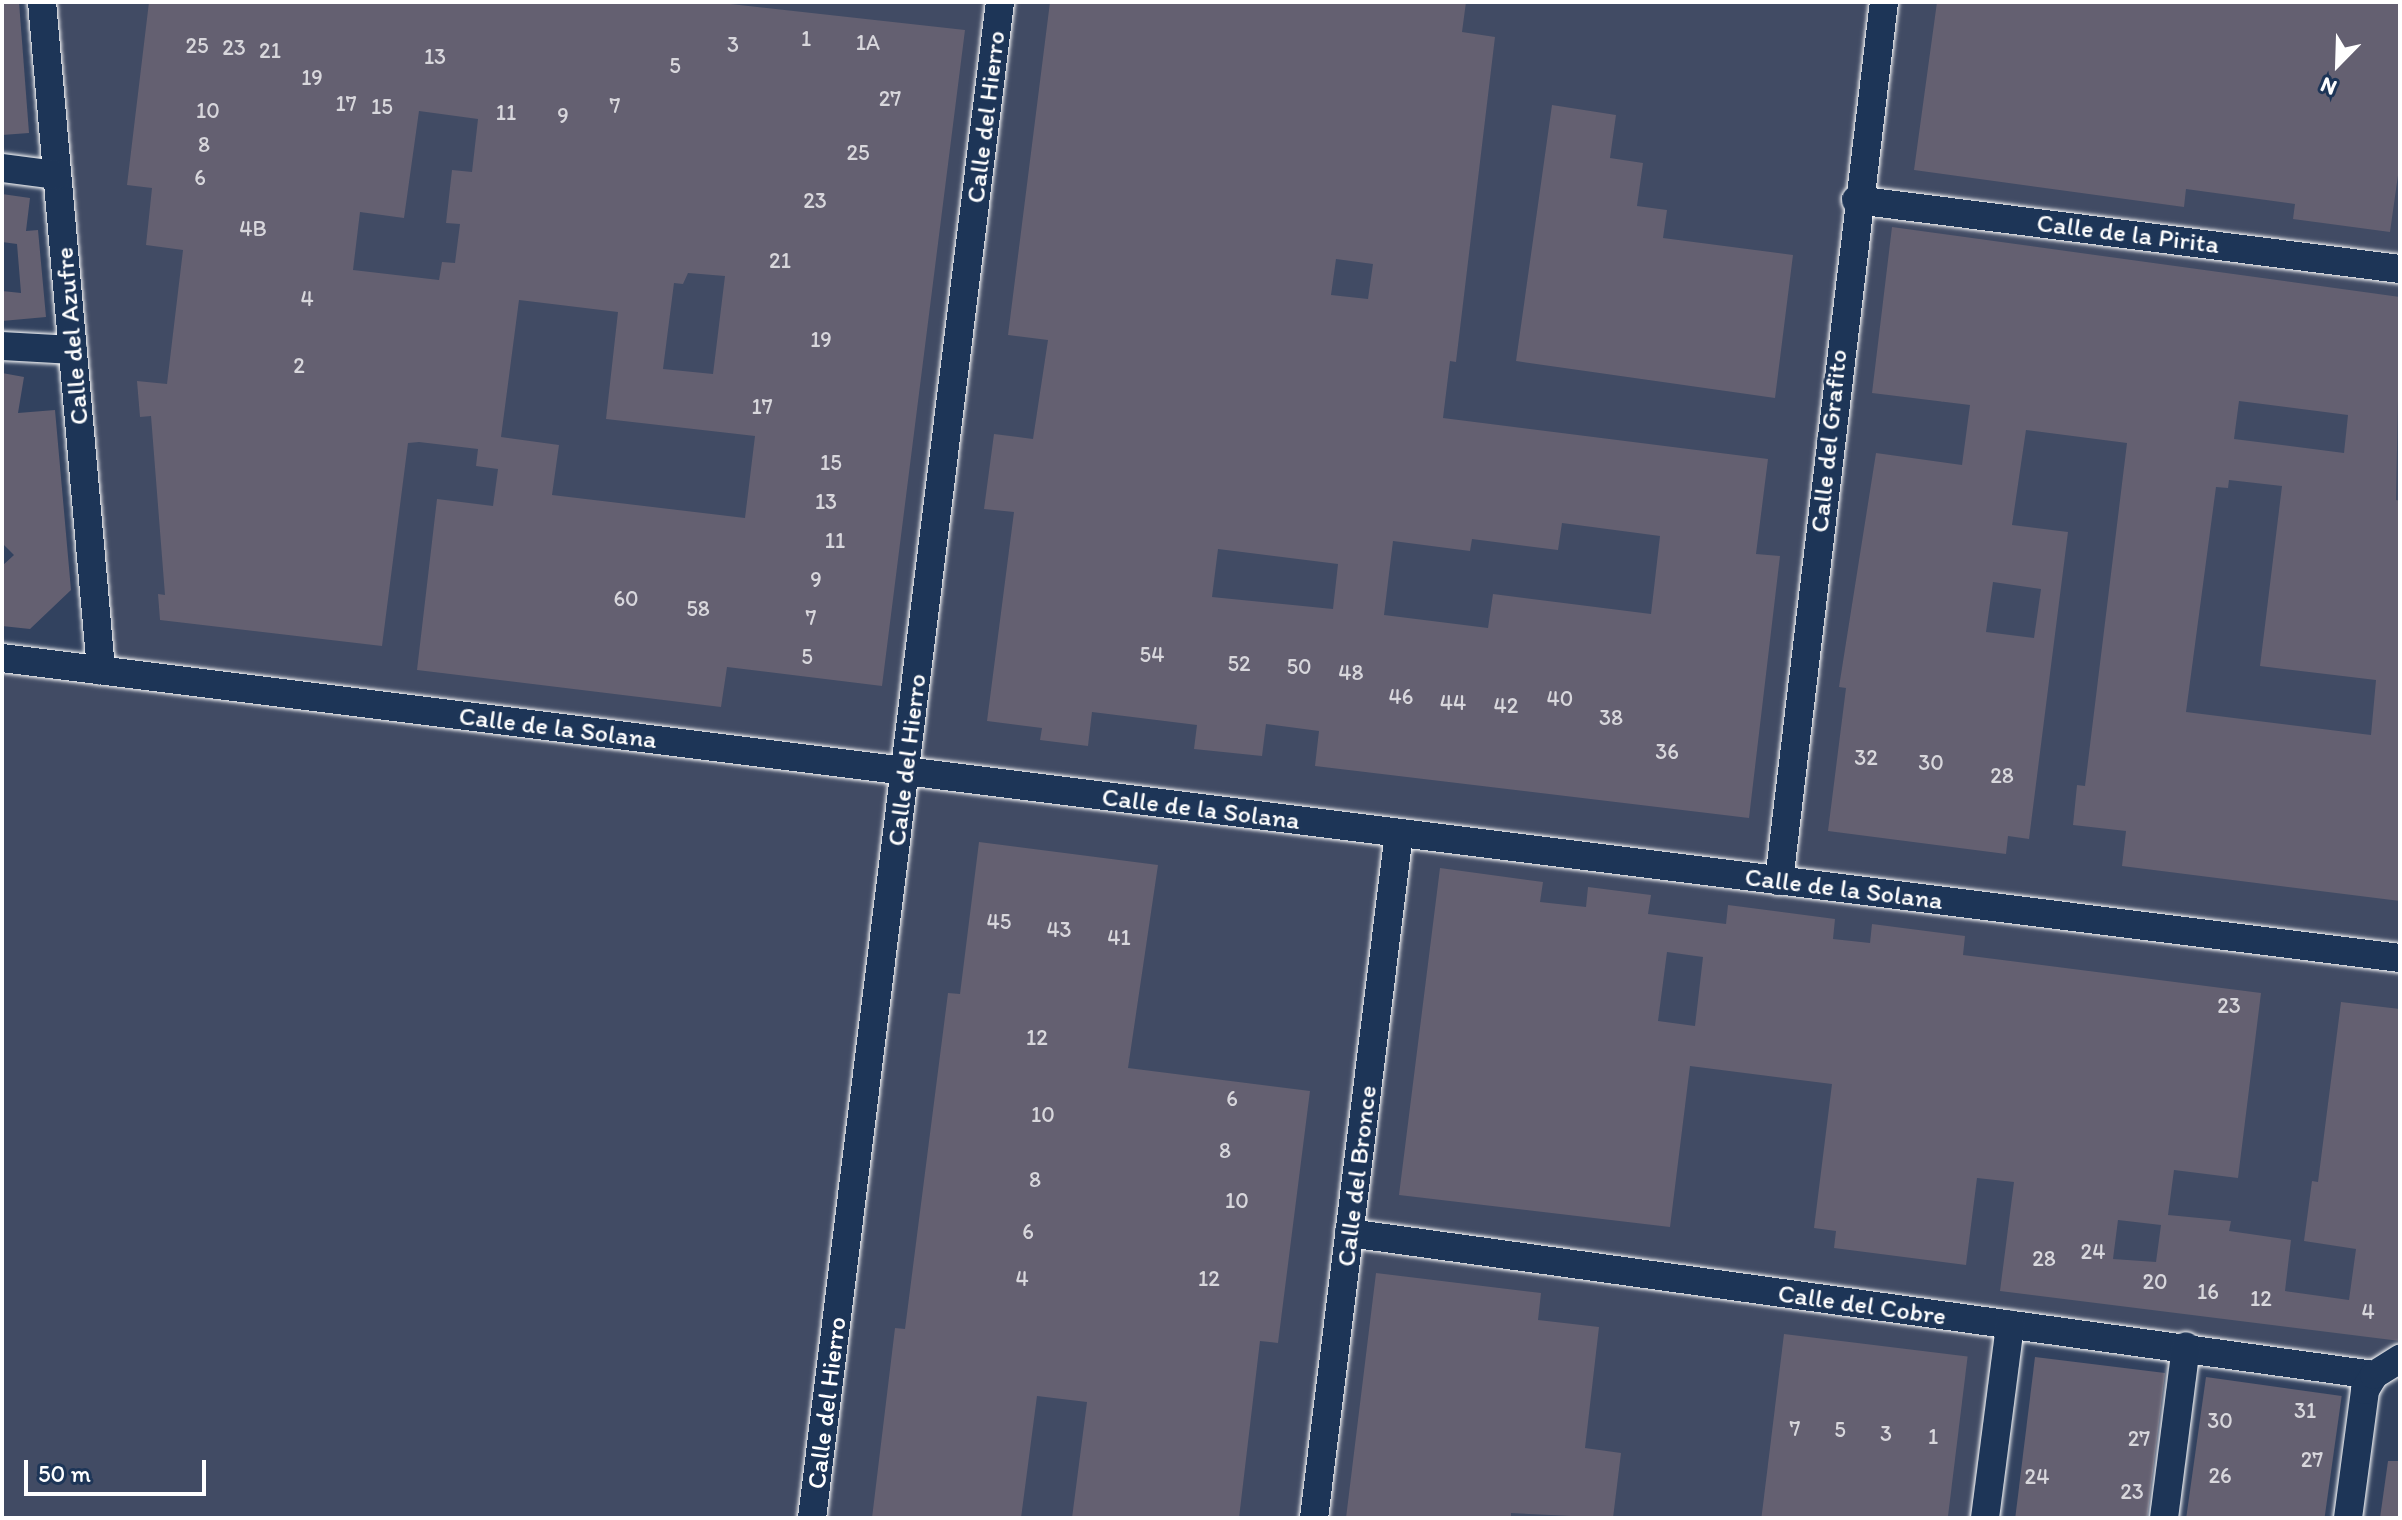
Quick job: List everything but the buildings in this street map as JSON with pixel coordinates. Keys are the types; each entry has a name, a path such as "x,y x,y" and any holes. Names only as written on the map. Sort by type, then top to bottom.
{"street":[{"name":"Calle del Azufre","path":"42,2 101,670"},
{"name":"Calle del Hierro","path":"812,1518 1000,2"},
{"name":"Calle del Grafito","path":"1779,881 1856,200 1884,2"},
{"path":"2,168 57,175"},
{"name":"Calle de la Pirita","path":"1856,200 2400,269"},
{"path":"2,346 73,350"},
{"name":"Calle de la Solana","path":"2,658 2400,958"},
{"name":"Calle del Bronce","path":"1314,1518 1399,833"},
{"name":"Calle del Cobre","path":"1349,1233 2010,1325 2186,1346 2374,1375"},
{"path":"1985,1518 2010,1325"},
{"path":"2164,1518 2186,1346"},
{"path":"2348,1518 2365,1390 2374,1375 2400,1359"}],"shaded area":[{"path":"42,2 2400,2 2400,1359 2374,1375 2010,1325 1985,1518 2,1518 2,658 100,670"}]}
